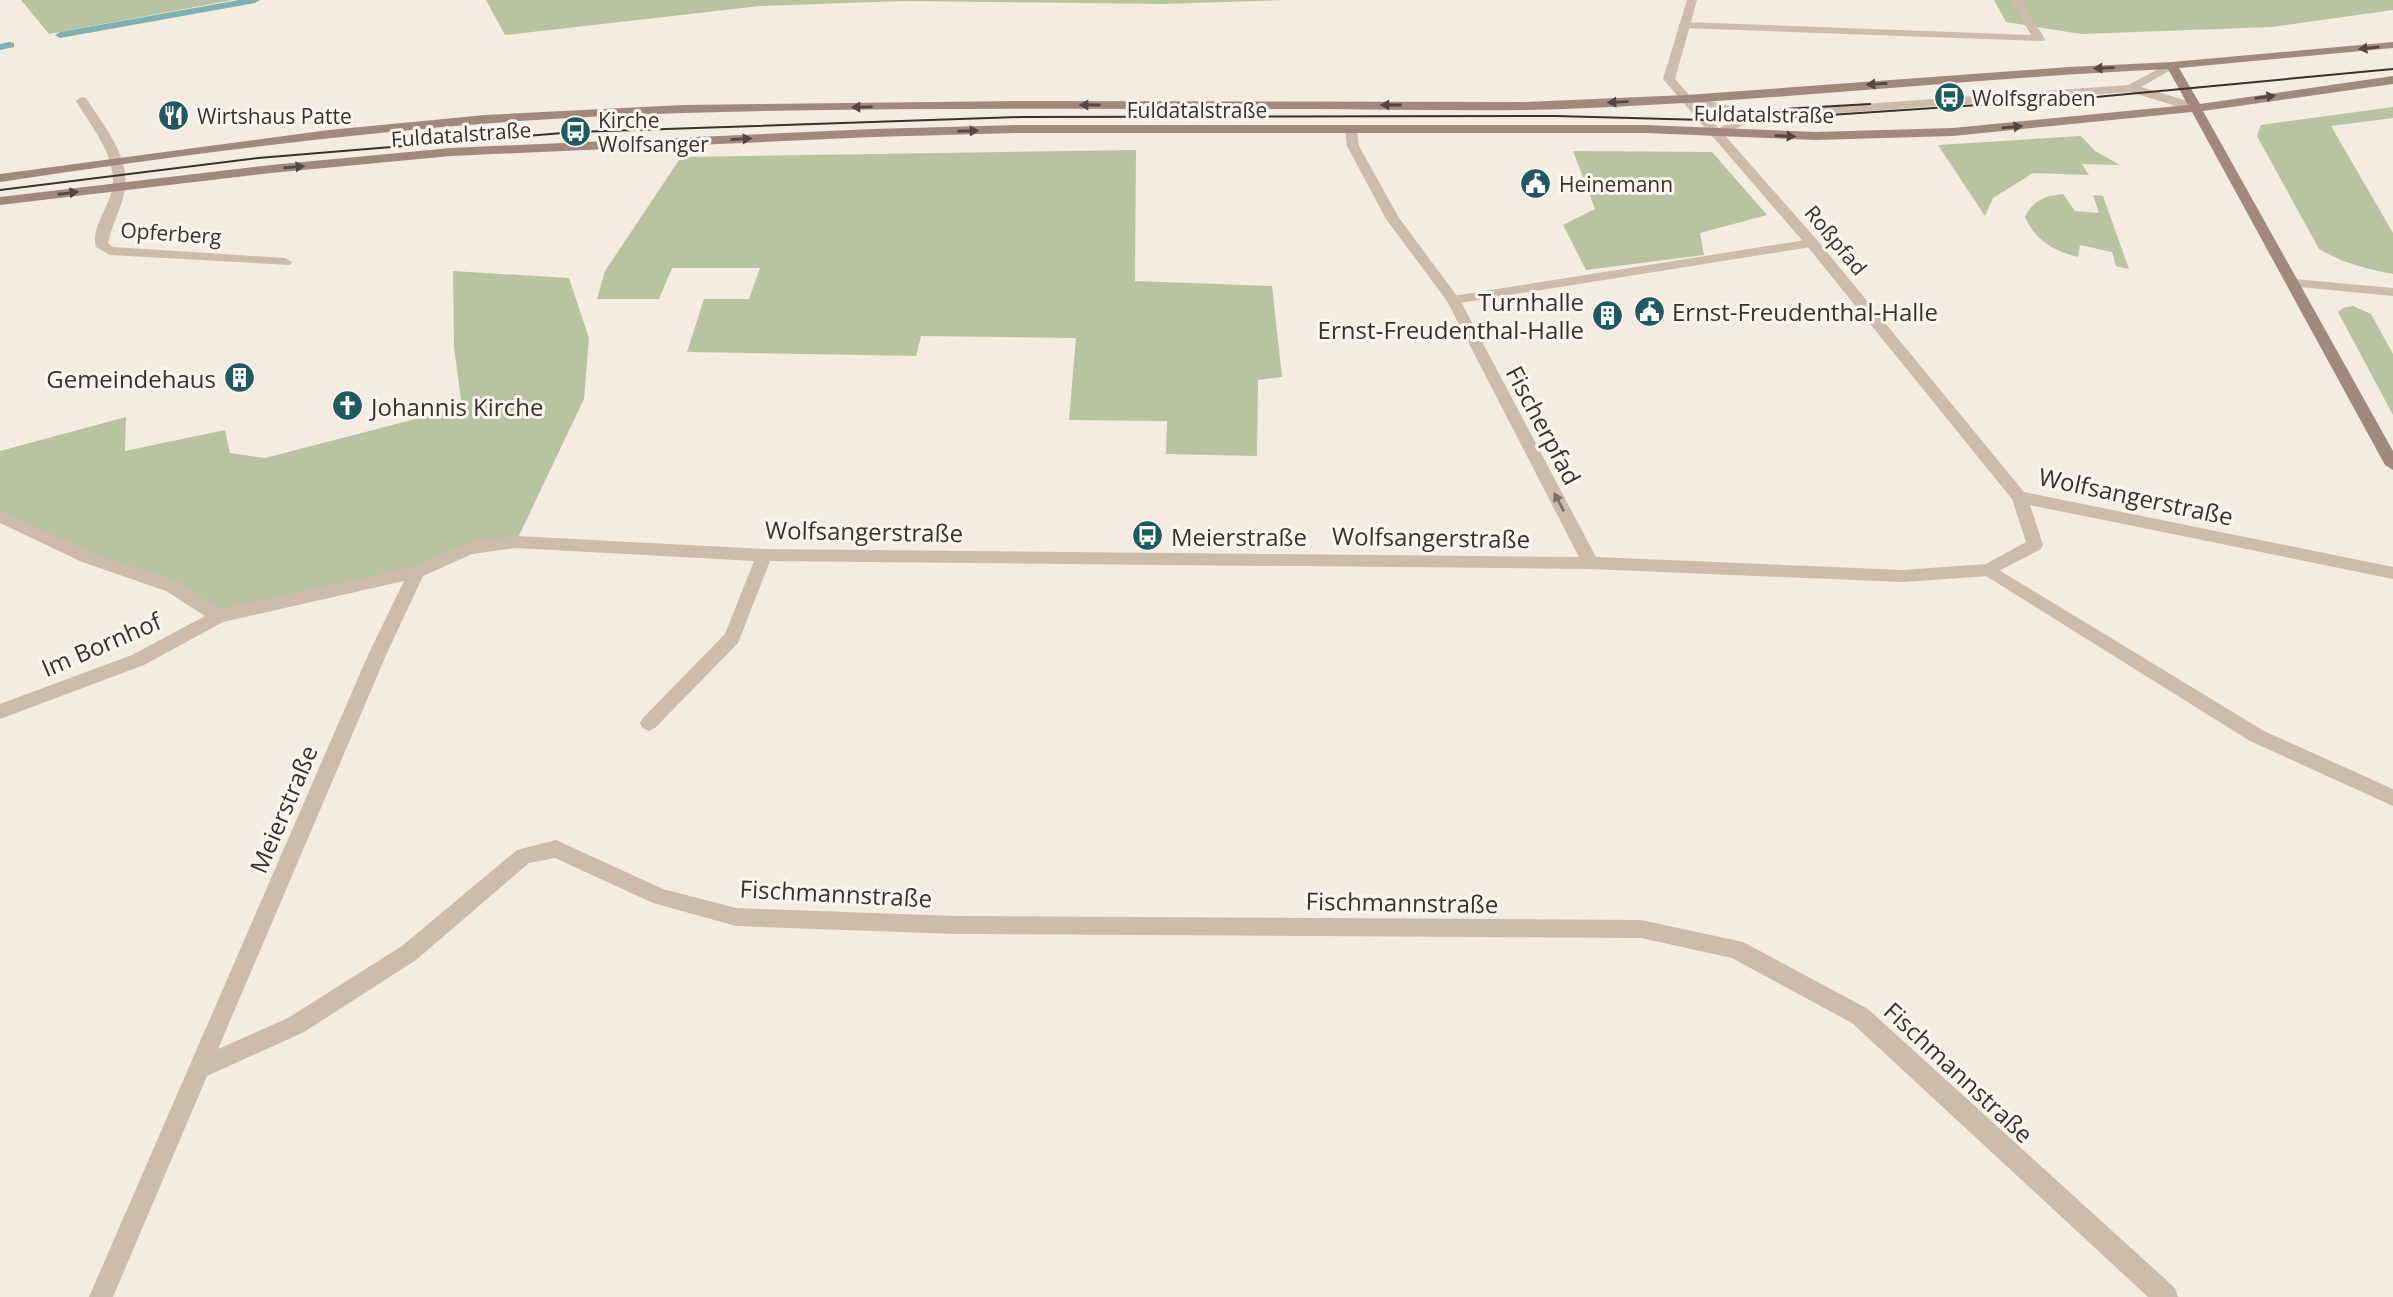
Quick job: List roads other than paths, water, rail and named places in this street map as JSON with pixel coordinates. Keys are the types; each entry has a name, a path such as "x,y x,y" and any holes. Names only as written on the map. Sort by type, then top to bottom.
{"main road":[{"name":"Fuldatalstraße","path":"0,178 329,134 485,119 682,109 1023,104 1525,106 1686,99 2069,69 2172,65 2393,45"},
{"path":"2172,65 2393,465"},
{"name":"Fuldatalstraße","path":"0,201 451,152 873,133 1016,129 1645,129 1815,136 1954,132 2197,108 2393,80"}],"street":[{"name":"Roßpfad","path":"1692,0 1669,79 1812,243 2019,497"},
{"path":"1684,25 2039,39 2016,0"},
{"path":"2131,88 2172,65"},
{"path":"1686,99 1754,116 2131,88 2197,108"},
{"name":"Opferberg","path":"82,101 115,161 119,186 104,226 101,244 110,251 285,262"},
{"path":"1717,134 1754,116"},
{"name":"Fischerpfad","path":"1351,130 1353,146 1393,219 1453,300 1591,563"},
{"path":"1453,300 1812,243"},
{"path":"2294,283 2393,292"},
{"name":"Wolfsangerstraße","path":"219,615 417,572 469,548 516,542 764,555 1591,563 1903,576 1989,570 2035,545 2019,497 2393,573"},
{"path":"0,516 88,558 172,586 219,615"},
{"path":"649,723 732,638 764,555"},
{"path":"1989,570 2256,736 2393,798"},
{"name":"Meierstraße","path":"101,1297 377,653 417,572"},
{"name":"Im Bornhof","path":"0,712 138,660 219,615"},
{"name":"Fischmannstraße","path":"201,1068 296,1026 409,953 524,856 556,849 660,897 736,917 956,925 1641,929 1737,949 1860,1016 2166,1297"}],"waterway":[{"path":"60,35 255,0"},
{"path":"0,47 10,45"}],"tram line":[{"path":"0,190 258,158 575,132 1020,117 1556,116 1742,121 2096,97 2393,69"},
{"path":"1765,110 1870,104"}],"place":[{"name":"Wolfsgraben","path":"1949,98"},
{"name":"Wirtshaus Patte","path":"174,116"},
{"name":"Kirche Wolfsanger","path":"575,132"},
{"name":"Heinemann","path":"1536,184"},
{"name":"Ernst-Freudenthal-Halle","path":"1649,311"},
{"name":"Turnhalle Ernst‐Freudenthal‐Halle","path":"1607,315"},
{"name":"Gemeindehaus","path":"239,378"},
{"name":"Johannis Kirche","path":"348,406"},
{"name":"Meierstraße","path":"1148,536"}]}
